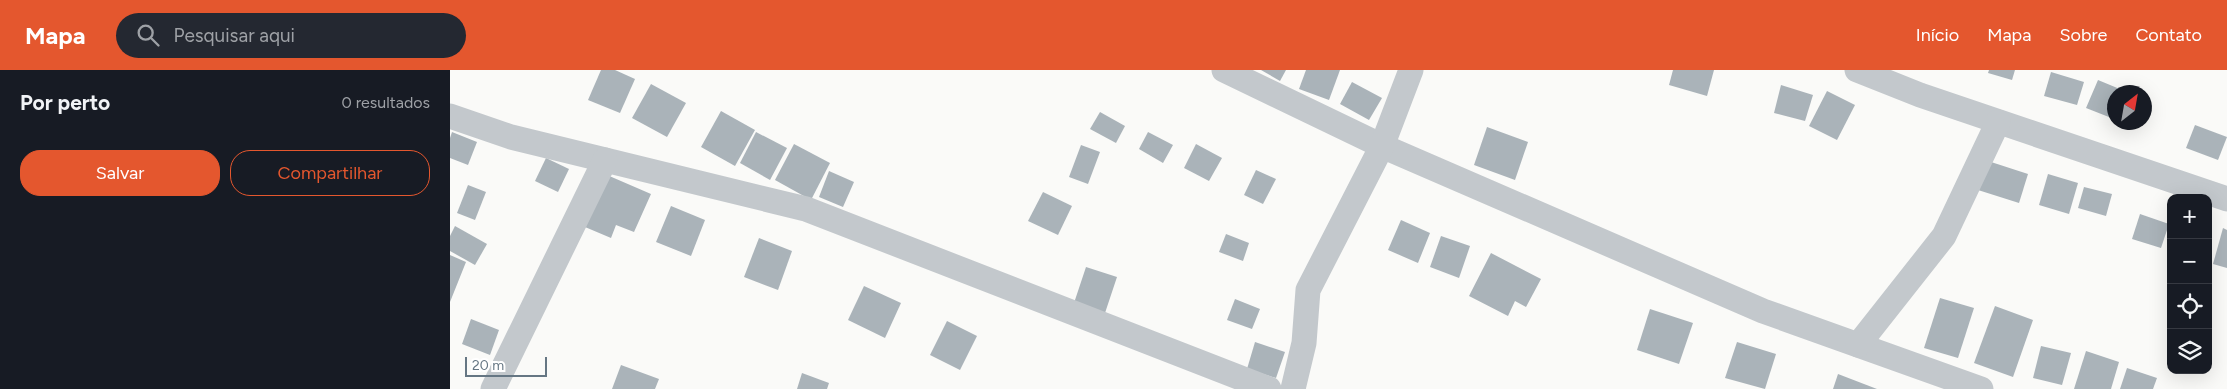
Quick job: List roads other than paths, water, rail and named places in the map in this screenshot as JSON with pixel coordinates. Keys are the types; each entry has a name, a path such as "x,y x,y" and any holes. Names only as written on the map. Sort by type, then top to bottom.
{"street":[{"path":"1224,70 1382,146 1763,311 1981,389"},
{"path":"1293,389 1304,343 1308,290 1382,146 1410,70"},
{"path":"1857,70 1920,95 2227,199"},
{"path":"450,116 511,137 806,209 1270,389"},
{"path":"1858,345 1944,236 1998,122"},
{"path":"494,389 605,160"}]}
